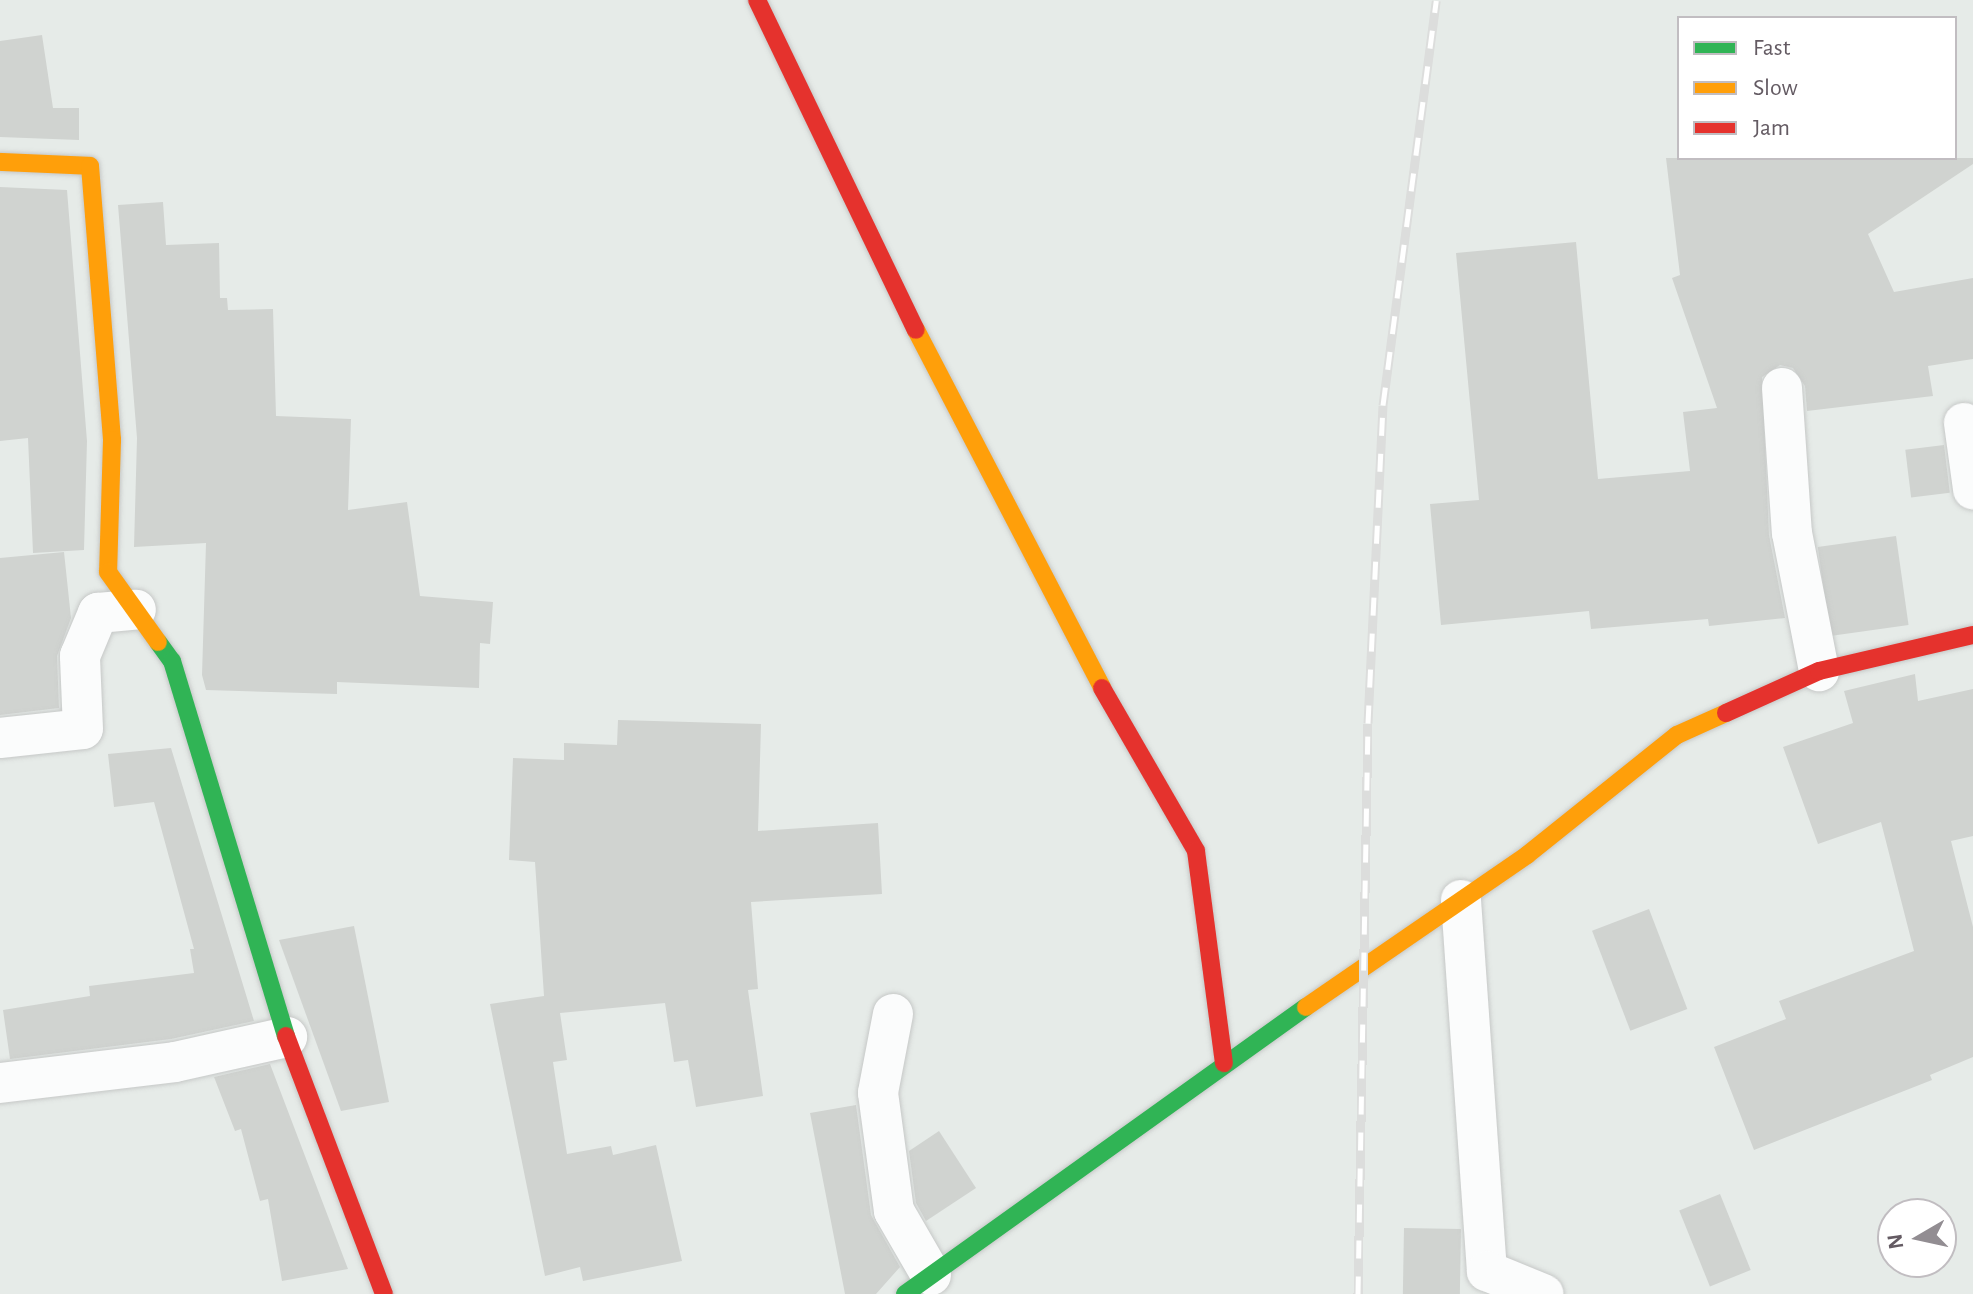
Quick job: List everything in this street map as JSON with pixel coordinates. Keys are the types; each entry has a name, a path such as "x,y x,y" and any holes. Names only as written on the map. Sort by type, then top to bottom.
{"street":[{"path":"757,0 951,402 1099,682 1196,851 1224,1063"},
{"path":"0,162 90,166 112,440 108,572 172,661 265,980 384,1294"},
{"path":"1782,388 1792,533 1819,671"},
{"path":"1964,423 1973,489"},
{"path":"0,738 83,729 80,656 98,613 136,610"},
{"path":"893,1014 878,1093 894,1211 918,1285 1224,1063 1461,900 1677,735 1819,671 1973,635"},
{"path":"1461,900 1484,1282 1543,1294"},
{"path":"0,1083 175,1062 287,1037"}],"building":[{"path":"42,35 53,108 79,108 79,140 0,137 0,41"},
{"path":"1666,158 1973,158 1973,164 1868,234 1894,292 1973,278 1973,359 1928,366 1933,396 1807,411 1805,386 1793,368 1780,365 1762,377 1769,535 1785,618 1709,626 1708,619 1591,629 1589,611 1441,625 1430,504 1479,500 1456,253 1576,242 1598,479 1690,471 1683,412 1717,408 1672,278 1680,275"},
{"path":"0,187 67,190 87,441 84,550 33,553 28,438 0,441"},
{"path":"163,202 166,245 219,243 220,298 227,298 228,310 273,309 276,416 351,419 348,510 407,502 420,596 493,602 490,644 480,643 479,688 337,682 337,694 206,690 202,675 206,543 134,547 137,438 118,205"},
{"path":"1944,445 1950,493 1911,497 1905,450"},
{"path":"1896,536 1909,625 1830,636 1818,547"},
{"path":"64,552 71,618 57,656 59,708 0,715 0,558"},
{"path":"1915,674 1918,701 1973,689 1973,836 1951,841 1973,927 1973,1057 1930,1075 1932,1080 1754,1150 1714,1047 1786,1019 1779,1001 1914,951 1881,822 1818,844 1783,747 1853,723 1844,691"},
{"path":"618,720 761,724 758,831 878,823 882,894 751,902 758,989 748,990 763,1096 696,1107 688,1060 674,1062 665,1003 560,1013 567,1060 553,1062 567,1154 611,1146 613,1155 656,1145 682,1261 583,1281 580,1267 545,1276 490,1004 544,996 535,862 509,860 513,758 564,760 564,743 617,745"},
{"path":"171,748 254,1021 171,1039 10,1059 3,1010 90,996 89,986 194,973 190,949 194,949 154,802 114,807 108,754"},
{"path":"1649,909 1687,1009 1630,1031 1592,931"},
{"path":"354,926 389,1102 341,1111 279,940"},
{"path":"270,1064 348,1269 282,1281 268,1199 260,1201 241,1129 235,1131 214,1077"},
{"path":"856,1105 871,1215 900,1267 876,1294 845,1294 810,1113"},
{"path":"939,1131 976,1188 926,1221 916,1203 909,1151"},
{"path":"1720,1194 1751,1270 1710,1287 1679,1210"},
{"path":"1404,1228 1461,1229 1460,1294 1403,1294"}],"railway":[{"path":"1358,1294 1368,723 1383,405 1436,0"}],"traffic: fast":[{"path":"158,642 172,661 286,1036"},
{"path":"905,1294 1306,1007"}],"traffic: slow":[{"path":"0,162 90,166 112,440 108,572 158,642"},
{"path":"916,330 1102,688"},
{"path":"1306,1007 1527,855 1677,735 1726,713"}],"traffic: jam":[{"path":"757,0 916,330"},
{"path":"1726,713 1819,671 1973,635"},
{"path":"1102,688 1196,851 1224,1063"},
{"path":"286,1036 384,1294"}]}
